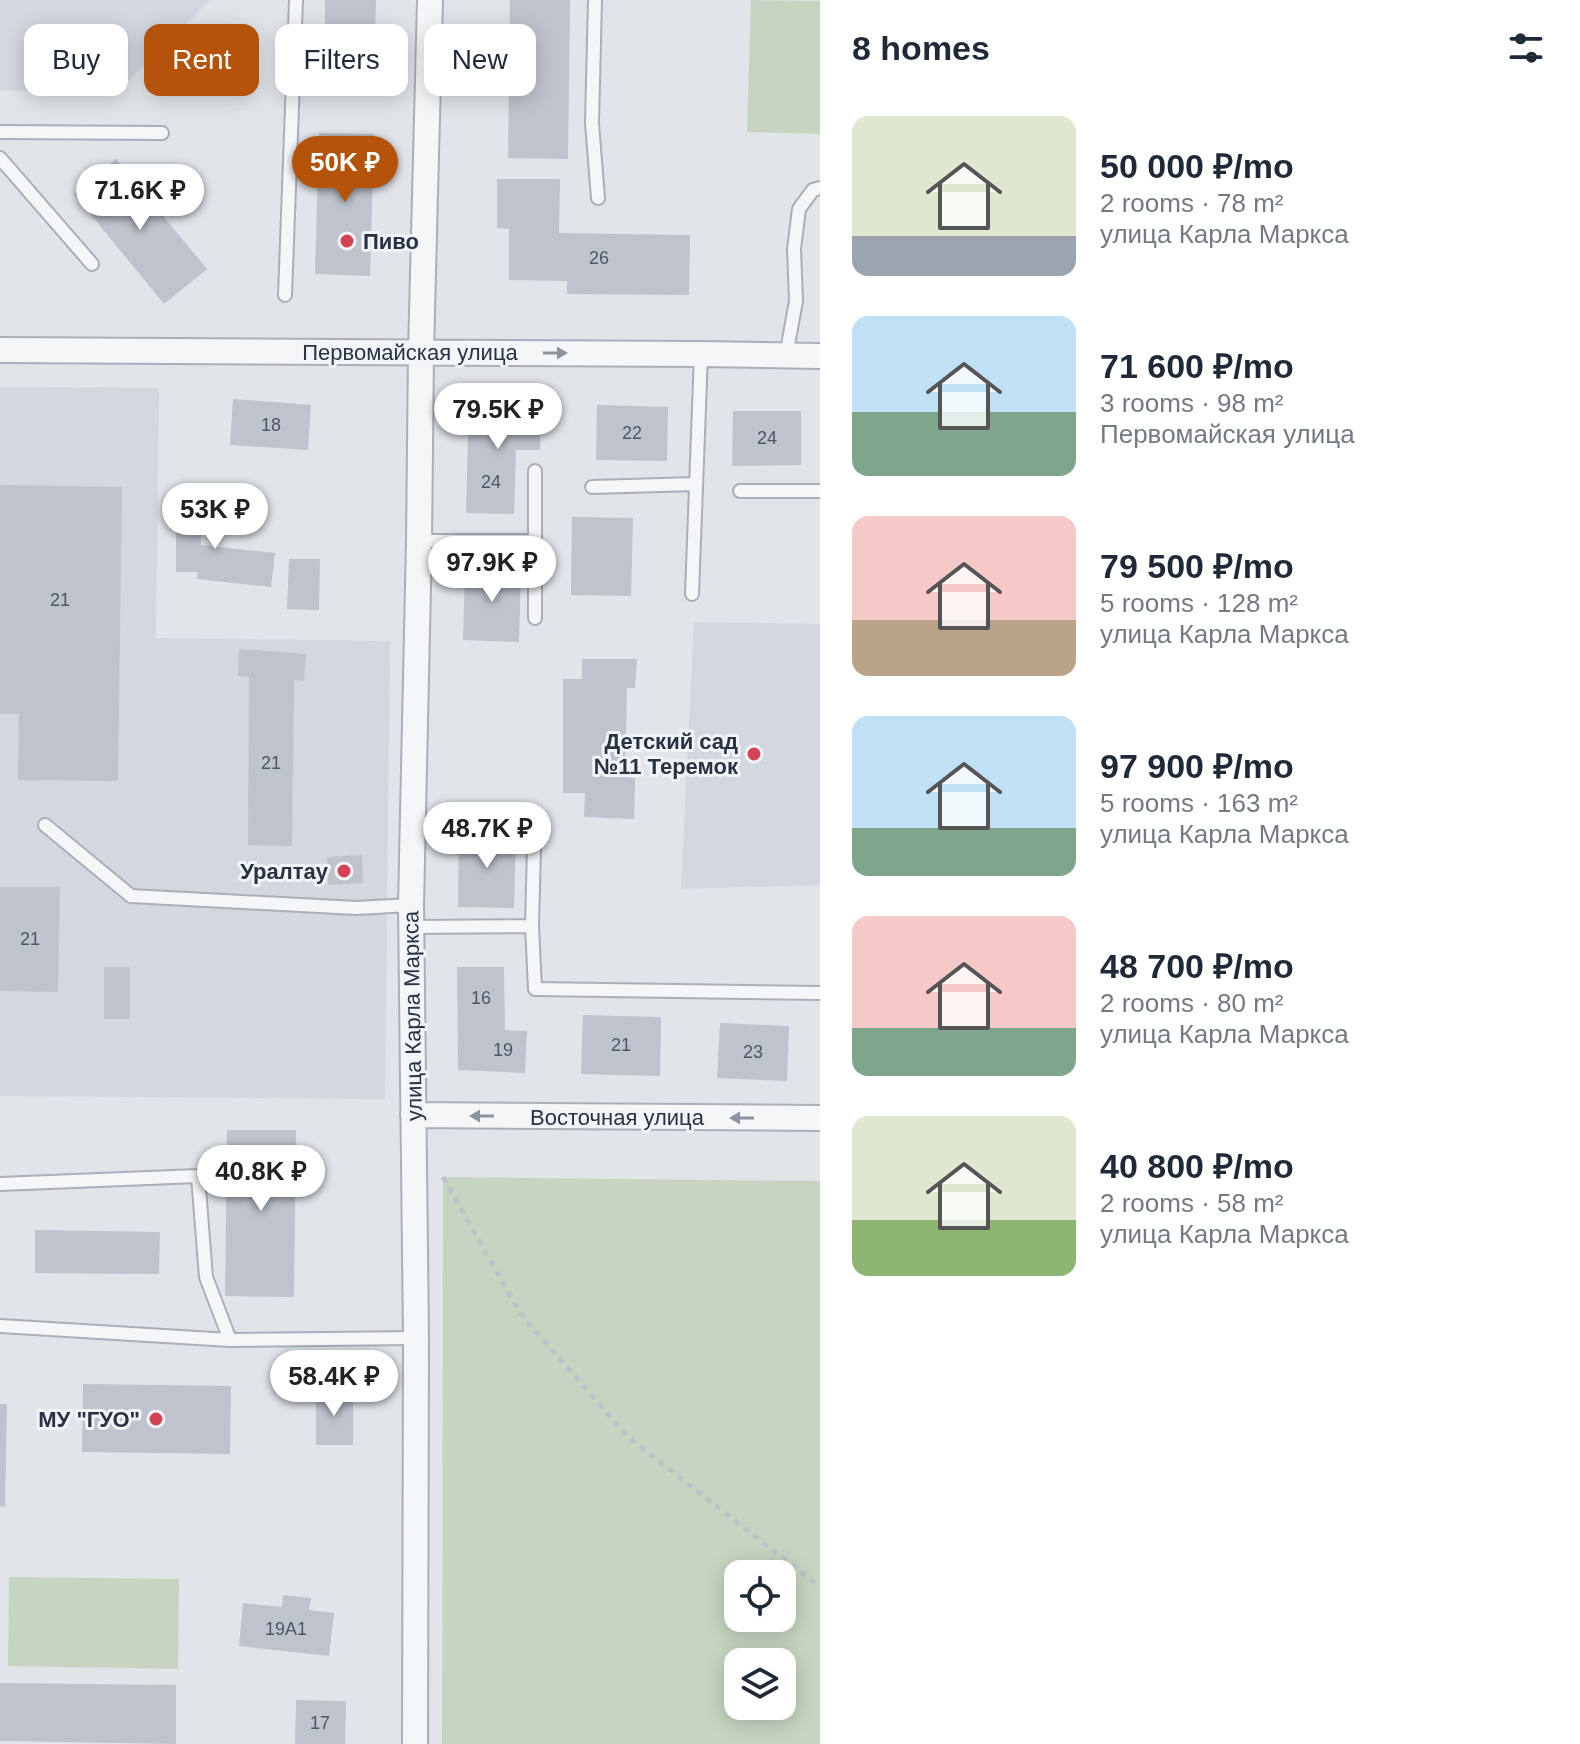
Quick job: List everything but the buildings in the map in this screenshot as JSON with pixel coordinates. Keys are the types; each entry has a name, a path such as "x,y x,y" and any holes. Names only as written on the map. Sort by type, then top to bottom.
{"street":[{"name":"улица Карла Маркса","path":"415,1744 416,1338 411,916 430,0"},
{"name":"Первомайская улица","path":"0,350 820,356"},
{"name":"Восточная улица","path":"413,1115 820,1118"}],"lane":[{"path":"295,24 296,0"},
{"path":"595,0 592,123 598,198"},
{"path":"285,295 293,96"},
{"path":"0,132 162,133"},
{"path":"0,158 92,264"},
{"path":"786,356 796,301 794,249 799,209 813,190 820,188"},
{"path":"692,594 701,354"},
{"path":"535,471 535,618"},
{"path":"592,487 696,484"},
{"path":"740,491 820,491"},
{"path":"419,541 534,541"},
{"path":"45,825 131,896 356,908 532,926"},
{"path":"534,846 532,926 535,989 820,993"},
{"path":"0,1184 198,1176 206,1277 230,1340"},
{"path":"0,1326 230,1340 416,1338"}],"path":[{"path":"443,1177 520,1313 629,1438 820,1587"}],"shaded area":[{"path":"0,0 210,0 186,24 144,24 144,65 128,81 128,24 24,24 24,91 0,90"},
{"path":"0,387 159,388 156,638 390,641 385,1099 0,1096"},
{"name":"Детский сад №11 Теремок","path":"694,622 820,624 820,885 681,889"}],"green space":[{"path":"751,0 820,1 820,134 747,132"},
{"path":"443,1177 820,1181 820,1744 442,1744"},
{"path":"9,1577 179,1579 178,1669 8,1666"}],"place":[{"name":"Пиво","path":"347,241"},
{"name":"Детский сад №11 Теремок","path":"754,754"},
{"name":"Уралтау","path":"344,871"},
{"name":"МУ \"ГУО\"","path":"156,1419"}]}
